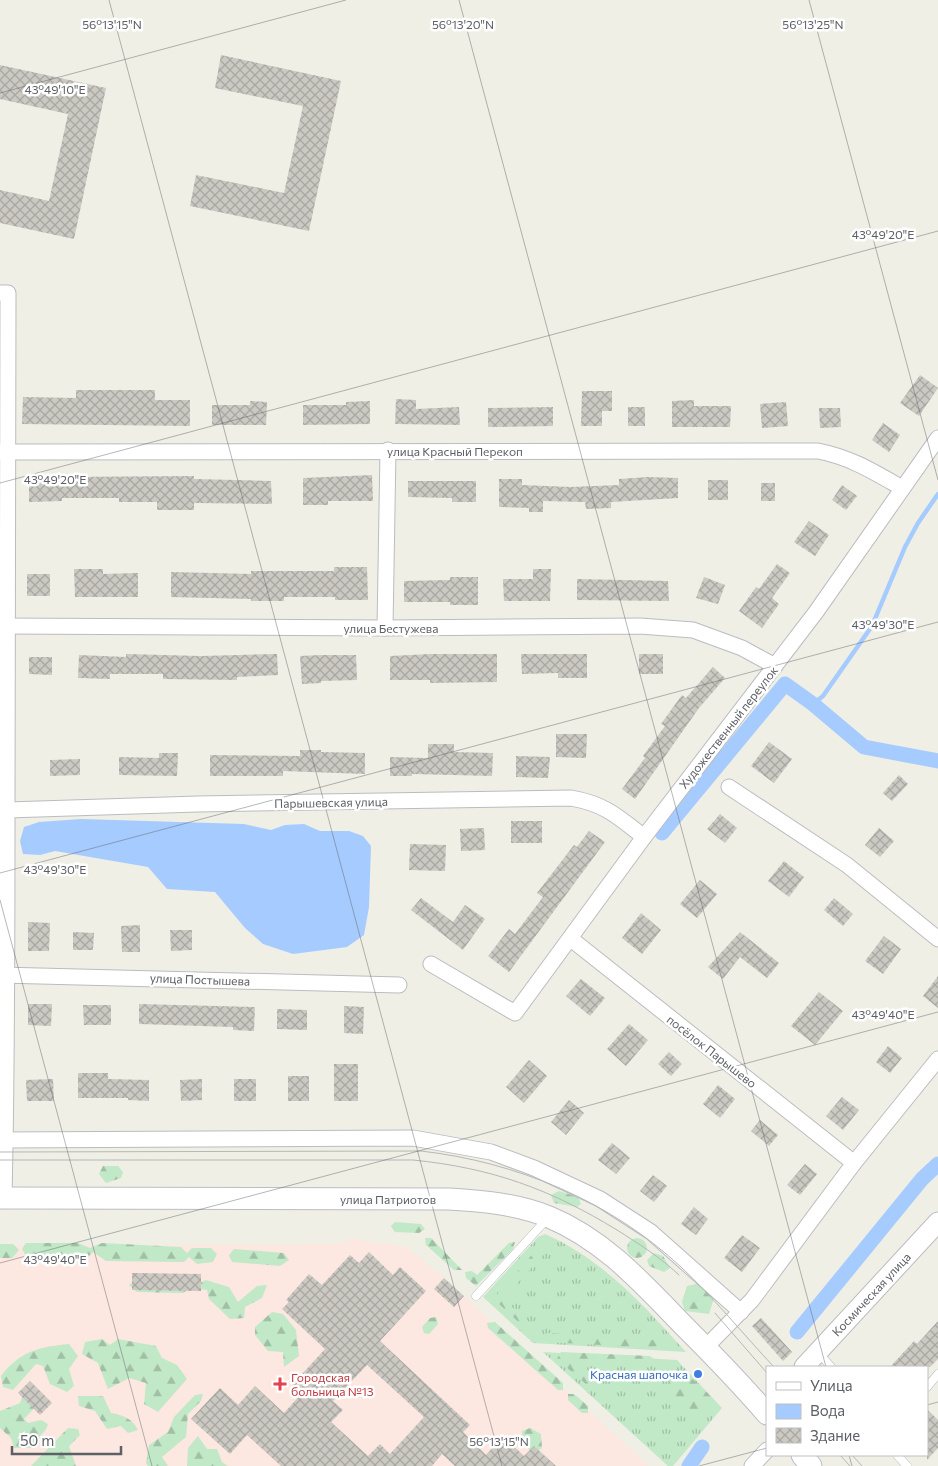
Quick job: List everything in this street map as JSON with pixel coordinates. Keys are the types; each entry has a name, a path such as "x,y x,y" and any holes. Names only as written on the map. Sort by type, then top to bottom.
{"main road":[{"name":"улица Патриотов","path":"2,1198 449,1199 486,1201 518,1208 548,1217 575,1230 626,1267 766,1410"},
{"path":"803,1456 811,1466"}],"street":[{"path":"2,1198 7,810 4,626 4,293"},
{"name":"Художественный переулок","path":"431,964 515,1013 644,837 859,553 938,438"},
{"path":"385,628 388,450"},
{"name":"улица Красный Перекоп","path":"5,452 388,450 818,451 841,455 860,463 902,488"},
{"name":"улица Бестужева","path":"4,626 385,628 640,626 693,630 742,648 775,666"},
{"path":"729,787 847,865 938,939"},
{"name":"Парышевская улица","path":"7,810 198,804 571,798 590,801 606,808 644,837"},
{"name":"посёлок Парышево","path":"571,939 854,1163"},
{"name":"улица Постышева","path":"4,975 399,985"},
{"path":"712,1355 741,1312 854,1163 938,1059"},
{"path":"3,1140 413,1138 451,1143 491,1152 534,1168 600,1198 651,1232 741,1312"},
{"name":"Космическая улица","path":"805,1366 938,1223"},
{"path":"752,1466 766,1451"}],"lane":[{"path":"476,1296 548,1217"},
{"path":"818,1352 830,1366"},
{"path":"928,1386 938,1374"},
{"path":"898,1456 907,1466"}],"shaded area":[{"name":"Городская больница №13","path":"353,1239 407,1247 444,1278 649,1466 0,1466 0,1246 338,1244"}],"green space":[{"path":"103,1166 118,1166 123,1172 121,1178 106,1183 99,1174"},
{"path":"559,1191 578,1197 581,1204 577,1207 554,1203 551,1195"},
{"path":"395,1222 421,1224 425,1229 419,1233 395,1232 391,1226"},
{"path":"545,1234 586,1257 622,1285 686,1352 533,1343 483,1297 538,1237"},
{"path":"425,1238 431,1238 462,1270 454,1270 426,1245"},
{"path":"637,1238 644,1241 647,1248 644,1255 637,1258 630,1255 627,1248 630,1241"},
{"path":"515,1242 513,1249 476,1286 466,1278 465,1272 472,1271 477,1275 509,1243"},
{"path":"26,1243 78,1243 90,1248 102,1243 181,1247 187,1253 192,1248 211,1248 217,1254 213,1262 197,1264 189,1257 184,1262 106,1261 93,1252 86,1259 27,1258 22,1249"},
{"path":"0,1244 13,1244 19,1250 12,1258 0,1258"},
{"path":"544,1248 544,1254 503,1299 528,1321 528,1327 523,1326 498,1303 496,1296 537,1249"},
{"path":"234,1249 284,1253 289,1260 280,1266 232,1262 229,1255"},
{"path":"654,1253 663,1256 670,1268 664,1272 649,1266 647,1260"},
{"path":"137,1280 195,1285 206,1280 229,1287 238,1302 257,1286 267,1285 262,1298 245,1307 244,1318 230,1319 209,1299 207,1290 193,1288 182,1293 137,1292 129,1285"},
{"path":"700,1283 714,1298 709,1314 685,1311 682,1302 687,1286"},
{"path":"272,1312 283,1314 296,1330 299,1356 284,1367 283,1352 268,1351 255,1335 255,1327"},
{"path":"436,1317 438,1324 429,1334 424,1333 422,1327 430,1318"},
{"path":"495,1322 563,1383 563,1390 558,1390 488,1328 487,1323"},
{"path":"547,1333 656,1340 660,1343 655,1348 546,1342 544,1336"},
{"path":"102,1339 110,1345 118,1339 156,1346 162,1358 177,1365 187,1379 158,1412 144,1404 146,1383 129,1378 108,1389 98,1363 82,1354 85,1342"},
{"path":"69,1344 78,1356 69,1369 74,1386 67,1392 50,1384 43,1366 36,1364 13,1390 3,1387 1,1376 15,1361 39,1349"},
{"path":"543,1352 677,1360 722,1408 673,1466 668,1466"},
{"path":"561,1352 650,1356 655,1360 650,1364 567,1359 590,1377 591,1383 586,1384 557,1359"},
{"path":"668,1367 686,1374 712,1398 709,1413 696,1417 680,1408 665,1374"},
{"path":"25,1389 40,1402 24,1419 28,1423 41,1420 48,1424 33,1448 14,1448 11,1438 0,1428 0,1411 20,1403"},
{"path":"203,1394 201,1401 188,1414 186,1437 162,1457 168,1466 148,1466 146,1463 149,1445 168,1432 174,1417 195,1395"},
{"path":"568,1394 574,1394 588,1406 588,1413 582,1413 568,1400"},
{"path":"78,1396 103,1396 111,1413 127,1418 138,1430 128,1433 121,1426 107,1429 95,1411 79,1406"},
{"path":"68,1428 78,1429 80,1435 69,1446 76,1466 31,1466"},
{"path":"530,1428 541,1434 542,1448 533,1454 523,1444 522,1431"},
{"path":"198,1436 207,1449 217,1449 222,1462 228,1466 187,1466 188,1448"}],"water":[{"path":"81,819 244,824 271,830 285,825 304,824 320,831 349,831 363,836 371,846 369,907 364,935 347,947 293,954 263,944 245,928 215,892 167,889 148,867 55,851 40,855 23,854 20,841 24,827 39,822"}],"building":[{"path":"221,55 341,81 309,231 190,206 196,175 284,193 303,106 215,88"},
{"path":"0,65 106,88 74,239 0,223 0,190 49,201 68,114 0,99"},
{"path":"920,375 938,388 919,416 900,403"},
{"path":"76,390 155,390 155,400 190,400 190,426 22,424 23,397 76,398"},
{"path":"582,391 612,391 612,411 602,411 602,426 581,426"},
{"path":"396,399 416,400 416,409 459,407 460,425 395,424"},
{"path":"694,400 694,406 731,406 730,427 672,427 672,401"},
{"path":"250,401 267,402 266,425 212,425 212,405 250,405"},
{"path":"370,401 370,424 303,425 303,405 346,405 346,402"},
{"path":"786,402 788,426 762,428 760,404"},
{"path":"553,407 553,426 488,427 488,408"},
{"path":"628,407 645,407 645,426 628,426"},
{"path":"819,408 840,408 841,427 820,428"},
{"path":"883,423 900,435 889,452 872,440"},
{"path":"29,475 62,475 62,477 194,476 194,479 271,481 272,504 194,503 194,510 157,510 157,502 119,502 119,498 62,498 62,501 29,502"},
{"path":"372,475 373,501 328,501 328,505 303,505 303,478"},
{"path":"648,477 678,478 678,498 611,502 611,508 586,509 585,502 543,501 543,512 529,512 529,508 499,507 499,479 522,479 522,485 571,487 619,485 619,479"},
{"path":"708,480 728,480 728,500 708,500"},
{"path":"408,481 476,481 476,502 452,502 452,498 408,497"},
{"path":"761,483 775,483 775,501 761,501"},
{"path":"842,485 857,496 846,510 832,500"},
{"path":"809,521 829,535 815,556 794,542"},
{"path":"777,564 790,573 772,598 779,604 762,628 739,611 756,587 759,589"},
{"path":"334,567 367,567 368,600 335,600 335,597 284,597 284,601 251,601 251,599 171,597 171,572 251,574 251,571 334,571"},
{"path":"74,569 103,569 103,574 138,573 138,597 75,597"},
{"path":"533,569 551,569 550,601 504,601 503,579 533,579"},
{"path":"27,574 50,574 50,596 27,596"},
{"path":"450,577 478,577 478,605 450,605 450,602 404,602 404,581 450,580"},
{"path":"704,577 725,585 718,604 696,598"},
{"path":"577,579 668,581 669,601 577,600"},
{"path":"126,654 201,656 277,654 278,675 237,677 237,680 163,679 163,674 110,674 110,679 78,678 79,655 126,657"},
{"path":"497,654 497,682 430,683 430,680 390,680 390,656"},
{"path":"521,654 587,654 587,678 558,678 558,673 522,674"},
{"path":"639,654 663,654 663,674 639,674"},
{"path":"356,655 357,680 321,681 321,683 302,684 300,656"},
{"path":"29,657 52,657 52,675 29,674"},
{"path":"713,667 725,678 699,708 635,799 622,789 645,758 643,756 665,726 661,724 682,695 686,698"},
{"path":"556,734 587,734 586,758 556,757"},
{"path":"769,742 792,759 774,783 751,766"},
{"path":"428,744 454,744 454,752 493,753 492,776 412,774 412,776 390,776 390,757 428,758"},
{"path":"300,750 365,753 365,774 283,771 283,776 210,776 210,755 300,756"},
{"path":"159,753 178,753 177,776 119,775 119,757 159,758"},
{"path":"516,756 550,757 548,778 516,777"},
{"path":"80,759 80,775 50,776 50,760"},
{"path":"899,775 908,784 892,801 883,793"},
{"path":"720,814 737,828 725,843 707,829"},
{"path":"511,821 542,821 542,843 511,843"},
{"path":"484,828 485,850 461,851 460,829"},
{"path":"879,828 894,841 880,857 865,845"},
{"path":"589,831 605,842 509,972 488,956 509,929 515,934 543,897 537,893 574,845 577,847"},
{"path":"410,844 446,845 445,871 409,870"},
{"path":"784,861 804,877 789,897 768,881"},
{"path":"700,880 717,894 697,918 680,904"},
{"path":"421,898 453,922 465,905 485,919 463,950 411,910"},
{"path":"834,898 853,914 843,926 824,910"},
{"path":"641,913 661,930 642,954 622,938"},
{"path":"28,922 50,923 49,951 28,951"},
{"path":"140,925 140,952 122,952 121,926"},
{"path":"170,930 192,930 192,950 171,951"},
{"path":"73,932 94,933 93,950 73,950"},
{"path":"740,932 779,963 767,978 740,957 723,979 708,967"},
{"path":"884,936 901,949 883,974 865,961"},
{"path":"938,976 938,1008 923,996"},
{"path":"581,979 605,998 590,1016 566,996"},
{"path":"819,992 843,1011 815,1045 791,1026"},
{"path":"28,1004 52,1004 51,1026 28,1025"},
{"path":"139,1004 255,1007 254,1031 233,1030 233,1027 139,1024"},
{"path":"83,1005 111,1005 111,1025 84,1025"},
{"path":"344,1006 364,1007 363,1034 344,1033"},
{"path":"277,1009 307,1010 307,1030 277,1029"},
{"path":"629,1024 648,1040 626,1066 607,1049"},
{"path":"888,1046 902,1058 890,1073 876,1062"},
{"path":"669,1052 682,1064 671,1076 658,1064"},
{"path":"529,1060 547,1076 524,1103 506,1087"},
{"path":"334,1064 358,1064 358,1101 334,1101"},
{"path":"78,1073 108,1073 108,1079 149,1080 149,1101 128,1100 128,1098 78,1098"},
{"path":"288,1076 309,1076 309,1101 288,1101"},
{"path":"53,1079 54,1101 27,1101 26,1080"},
{"path":"202,1079 202,1100 181,1101 180,1080"},
{"path":"234,1079 256,1079 256,1101 234,1101"},
{"path":"718,1085 735,1099 720,1118 703,1104"},
{"path":"842,1097 859,1110 843,1130 826,1116"},
{"path":"569,1100 584,1113 566,1135 551,1122"},
{"path":"760,1120 778,1135 769,1146 751,1131"},
{"path":"612,1143 630,1158 616,1174 598,1160"},
{"path":"805,1164 817,1174 800,1195 787,1185"},
{"path":"653,1175 667,1186 654,1202 640,1191"},
{"path":"694,1207 708,1219 696,1235 681,1224"},
{"path":"742,1235 760,1248 742,1272 724,1258"},
{"path":"369,1252 393,1275 400,1267 426,1291 380,1341 470,1425 463,1432 486,1455 503,1436 524,1456 534,1446 556,1466 455,1466 442,1454 432,1466 281,1466 247,1435 230,1454 191,1419 220,1388 238,1405 255,1386 284,1413 301,1394 292,1385 325,1349 282,1309 289,1302 286,1300 309,1274 322,1285 350,1255 359,1263","holes":["367,1365 424,1417 390,1454 380,1444 368,1456 331,1422 343,1410 333,1401"]},
{"path":"132,1273 201,1274 201,1291 132,1290"},
{"path":"444,1278 464,1296 454,1307 434,1289"},
{"path":"761,1318 792,1352 783,1361 752,1326"},
{"path":"938,1321 938,1359 930,1367 891,1366 914,1341 917,1344"},
{"path":"30,1381 52,1403 40,1415 18,1393"},
{"path":"928,1410 938,1420 938,1448 927,1460"}],"waterway":[{"path":"813,704 823,696 872,626 905,547 918,523 938,494"},
{"path":"662,833 785,684 813,704 864,747 938,761"},
{"path":"797,1332 922,1179 938,1164"},
{"path":"689,1466 702,1447"}],"tram line":[{"path":"0,1152 421,1151 457,1156 492,1164 560,1188 593,1204 624,1223 681,1267 773,1366"},
{"path":"0,1160 413,1160 442,1164 495,1175 544,1192 568,1203 633,1240 679,1275"},
{"path":"715,1313 766,1372"},
{"path":"841,1456 850,1466"},
{"path":"853,1456 862,1466"}],"place":[{"name":"Красная шапочка","path":"698,1374"},
{"name":"Городская больница №13","path":"280,1384"}]}
